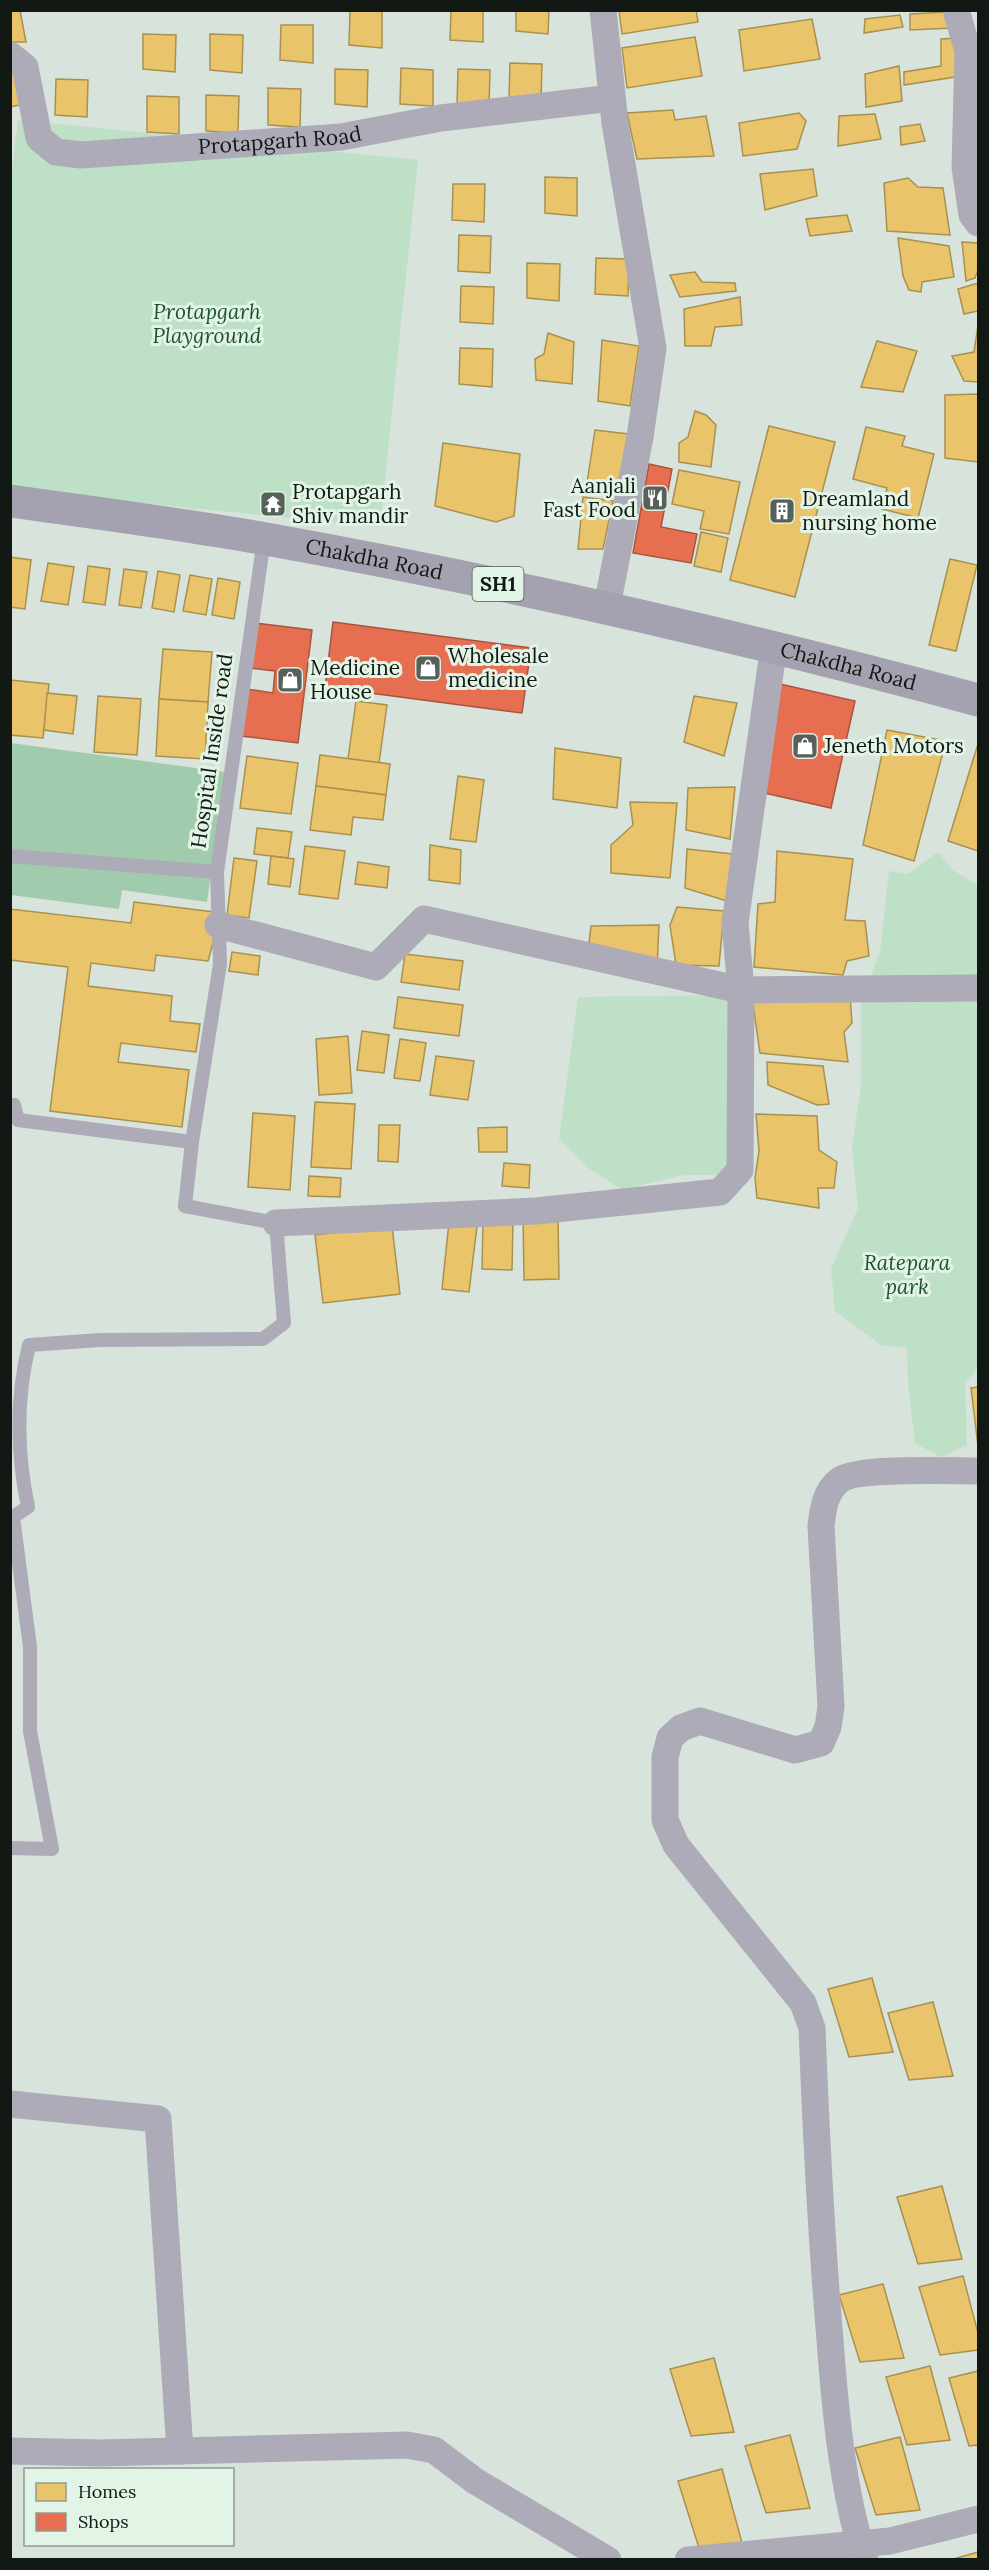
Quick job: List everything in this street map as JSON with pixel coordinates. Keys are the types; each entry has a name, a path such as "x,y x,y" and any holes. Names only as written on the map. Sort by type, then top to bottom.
{"main road":[{"name":"Chakdha Road","path":"10,501 264,538 607,606 774,645 978,700"}],"street":[{"path":"603,10 612,98 653,348 640,437 607,606"},
{"path":"956,10 968,51 965,167 972,215 978,223"},
{"name":"Protapgarh Road","path":"10,55 25,67 39,138 56,152 81,155 341,137 441,118 612,98"},
{"path":"276,1223 536,1211 720,1192 740,1170 741,990 735,923 774,645"},
{"path":"218,926 376,967 424,919 741,990 978,988"},
{"path":"862,2552 834,2389 820,2220 812,2028 803,2003 676,1845 665,1820 665,1757 670,1738 681,1728 700,1721 795,1750 821,1743 828,1727 831,1707 820,1526 823,1505 831,1490 841,1479 866,1473 978,1471"},
{"path":"10,2104 158,2119 180,2451"},
{"path":"10,2451 180,2451 407,2445 434,2450 475,2481 608,2559"},
{"path":"688,2559 862,2552 890,2541 978,2519"}],"lane":[{"name":"Hospital Inside road","path":"10,856 217,872 264,538"},
{"path":"10,1848 52,1849 30,1731 30,1647 13,1517 28,1506 20,1464 21,1375 29,1345 100,1340 263,1339 284,1323 276,1223 185,1206 192,1142 220,964 217,872"},
{"path":"10,1105 14,1105 18,1120 192,1142"}],"green space":[{"name":"Protapgarh Playground","path":"18,120 418,160 380,527 11,490 10,189"},
{"path":"11,743 225,772 207,902 122,890 119,909 11,895"},
{"name":"Ratepara park","path":"938,852 953,870 978,886 978,1368 965,1383 967,1445 941,1457 915,1443 908,1384 907,1348 881,1345 835,1311 831,1269 858,1208 852,1148 861,1085 861,1002 880,952 889,871 908,874"},
{"path":"721,995 741,1007 737,1175 684,1175 622,1190 587,1167 559,1139 578,997"}],"building: Homes":[{"path":"10,10 20,10 26,42 10,42"},
{"path":"350,10 382,11 382,48 349,45"},
{"path":"451,10 483,10 483,42 450,40"},
{"path":"516,10 549,10 548,34 516,31"},
{"path":"619,10 696,10 698,22 622,34"},
{"path":"947,12 952,28 910,30 910,14"},
{"path":"900,15 903,27 864,33 865,19"},
{"path":"812,19 820,59 744,71 739,30"},
{"path":"281,25 313,25 313,63 280,60"},
{"path":"143,34 176,35 175,72 143,69"},
{"path":"210,34 243,35 242,73 210,70"},
{"path":"695,37 702,76 627,88 622,48"},
{"path":"957,38 961,76 904,85 904,72 941,66 941,39"},
{"path":"510,63 542,64 541,101 509,99"},
{"path":"13,66 20,105 10,107 10,67"},
{"path":"899,66 902,101 866,107 865,74"},
{"path":"401,68 433,70 433,106 400,104"},
{"path":"335,69 368,70 367,107 335,104"},
{"path":"458,69 490,70 489,107 457,105"},
{"path":"56,79 88,80 87,117 55,115"},
{"path":"268,88 301,89 300,127 268,125"},
{"path":"206,95 239,96 238,133 206,131"},
{"path":"147,96 179,97 179,134 147,132"},
{"path":"673,110 675,120 706,116 714,156 637,159 627,113"},
{"path":"799,113 806,121 797,149 743,156 739,123"},
{"path":"875,114 881,139 838,146 839,116"},
{"path":"920,124 925,141 901,145 900,127"},
{"path":"813,169 817,196 765,210 760,174"},
{"path":"545,177 577,178 577,216 545,213"},
{"path":"908,178 918,187 943,188 950,235 887,231 884,183"},
{"path":"453,184 485,184 484,222 452,220"},
{"path":"847,215 852,231 810,236 806,219"},
{"path":"459,235 491,236 490,273 458,271"},
{"path":"898,238 949,246 954,277 922,282 921,292 909,290 903,276"},
{"path":"962,242 978,243 978,270 975,278 966,281"},
{"path":"596,258 629,259 628,296 595,294"},
{"path":"527,263 560,264 559,301 527,298"},
{"path":"695,272 702,282 735,283 736,291 680,297 670,275"},
{"path":"978,283 978,311 964,314 958,289"},
{"path":"461,286 494,287 493,324 460,322"},
{"path":"740,297 742,325 715,327 711,346 685,346 684,309"},
{"path":"978,325 978,382 964,381 952,356 974,352"},
{"path":"548,333 574,342 572,384 536,380 535,359 544,354"},
{"path":"602,340 639,346 630,406 598,401"},
{"path":"877,341 917,351 903,392 861,387"},
{"path":"460,348 493,349 492,387 459,384"},
{"path":"978,394 978,462 945,458 945,395"},
{"path":"695,411 706,415 716,425 711,467 679,462 679,443 688,437"},
{"name":"Dreamland nursing home","path":"769,426 835,442 795,597 730,580"},
{"path":"866,427 905,436 902,446 934,454 918,518 882,509 887,488 853,479"},
{"path":"595,430 628,434 619,484 587,483"},
{"path":"443,443 520,454 514,516 496,522 435,506"},
{"path":"679,470 740,482 729,534 700,529 704,511 672,504"},
{"path":"583,497 613,501 603,549 578,549"},
{"path":"701,532 728,538 721,572 694,566"},
{"path":"10,557 31,560 25,609 10,607"},
{"path":"950,559 977,565 956,651 929,645"},
{"path":"48,563 74,567 68,605 41,601"},
{"path":"88,566 110,569 105,605 83,602"},
{"path":"124,569 147,572 141,608 119,605"},
{"path":"158,571 180,575 174,612 152,608"},
{"path":"190,575 212,579 206,615 183,611"},
{"path":"218,578 240,582 234,619 212,615"},
{"path":"163,649 212,652 208,702 159,699"},
{"path":"10,680 49,684 43,738 10,735"},
{"path":"47,693 77,696 73,734 44,730"},
{"path":"98,696 141,699 137,755 94,752"},
{"path":"694,696 737,703 724,756 684,742"},
{"path":"159,699 208,702 205,759 156,756"},
{"path":"356,701 387,705 379,763 348,759"},
{"path":"887,730 946,741 914,861 863,845"},
{"path":"555,748 621,758 617,808 553,799"},
{"path":"978,748 978,851 948,841"},
{"path":"320,755 390,764 386,795 316,786"},
{"path":"247,756 298,763 291,814 240,808"},
{"path":"458,776 484,780 476,842 450,839"},
{"path":"316,786 386,795 383,820 353,817 351,835 310,830"},
{"path":"735,787 730,839 686,830 688,788"},
{"path":"630,802 677,803 670,878 611,873 611,845 633,825"},
{"path":"257,828 292,832 288,858 254,854"},
{"path":"430,845 461,850 460,884 429,880"},
{"path":"305,846 345,851 338,899 299,894"},
{"path":"687,849 733,854 733,903 685,888"},
{"path":"777,851 853,859 845,920 865,921 869,956 847,961 843,975 754,967 758,904 775,902"},
{"path":"271,856 294,859 290,887 268,884"},
{"path":"234,858 257,861 249,918 227,915"},
{"path":"358,862 389,867 387,888 355,884"},
{"path":"134,902 214,912 218,925 208,961 156,955 154,971 91,963 88,986 172,996 170,1021 200,1024 196,1052 121,1043 118,1062 189,1070 182,1127 50,1111 68,967 10,960 10,909 131,923"},
{"path":"677,907 724,911 719,966 676,965 670,925"},
{"path":"659,925 657,967 587,960 591,926"},
{"path":"232,952 260,956 258,975 229,971"},
{"path":"405,954 463,961 459,990 401,982"},
{"path":"850,996 852,1023 844,1032 848,1062 760,1053 752,997"},
{"path":"398,997 463,1005 459,1036 394,1028"},
{"path":"362,1031 389,1035 384,1073 357,1070"},
{"path":"348,1036 352,1093 319,1095 316,1039"},
{"path":"400,1039 426,1043 420,1081 394,1078"},
{"path":"436,1056 474,1061 468,1100 430,1095"},
{"path":"767,1062 823,1066 829,1104 817,1105 768,1085"},
{"path":"315,1102 355,1104 351,1169 311,1167"},
{"path":"253,1113 295,1116 290,1190 248,1187"},
{"path":"756,1114 817,1116 819,1150 837,1162 834,1188 818,1188 819,1208 757,1198 755,1178 759,1151"},
{"path":"379,1125 400,1125 398,1162 378,1161"},
{"path":"507,1127 507,1152 479,1152 478,1128"},
{"path":"504,1163 530,1165 529,1188 502,1186"},
{"path":"309,1176 341,1178 340,1197 308,1196"},
{"path":"523,1216 558,1216 559,1279 524,1280"},
{"path":"483,1220 513,1220 512,1270 482,1269"},
{"path":"449,1222 477,1226 469,1292 442,1289"},
{"path":"392,1226 400,1294 323,1303 315,1235"},
{"path":"978,1387 978,1446 971,1388"},
{"path":"872,1978 893,2052 849,2057 828,1989"},
{"path":"933,2002 953,2076 909,2080 888,2013"},
{"path":"942,2186 962,2259 918,2264 897,2197"},
{"path":"963,2276 978,2333 978,2350 940,2355 919,2287"},
{"path":"883,2284 904,2358 860,2362 839,2295"},
{"path":"714,2358 734,2432 691,2436 670,2369"},
{"path":"930,2366 950,2440 907,2445 886,2377"},
{"path":"978,2371 978,2445 969,2446 949,2378"},
{"path":"790,2435 810,2508 766,2513 745,2446"},
{"path":"900,2437 920,2510 876,2515 855,2448"},
{"path":"722,2469 742,2543 699,2548 678,2481"},
{"path":"978,2552 978,2560 950,2560"}],"building: Shops":[{"name":"Aanjali Fast Food","path":"649,464 672,469 661,527 697,534 691,563 633,553"},
{"name":"Wholesale medicine","path":"333,622 531,648 522,713 325,687"},
{"name":"Medicine House","path":"255,623 312,630 298,743 241,736 247,689 273,693 275,671 250,668"},
{"name":"Jeneth Motors","path":"780,684 855,701 831,808 755,791"}],"place":[{"name":"Aanjali Fast Food","path":"655,498"},
{"name":"Protapgarh Shiv mandir","path":"273,504"},
{"name":"Dreamland nursing home","path":"782,511"},
{"name":"Wholesale medicine","path":"428,668"},
{"name":"Medicine House","path":"290,680"},
{"name":"Jeneth Motors","path":"805,746"}]}
